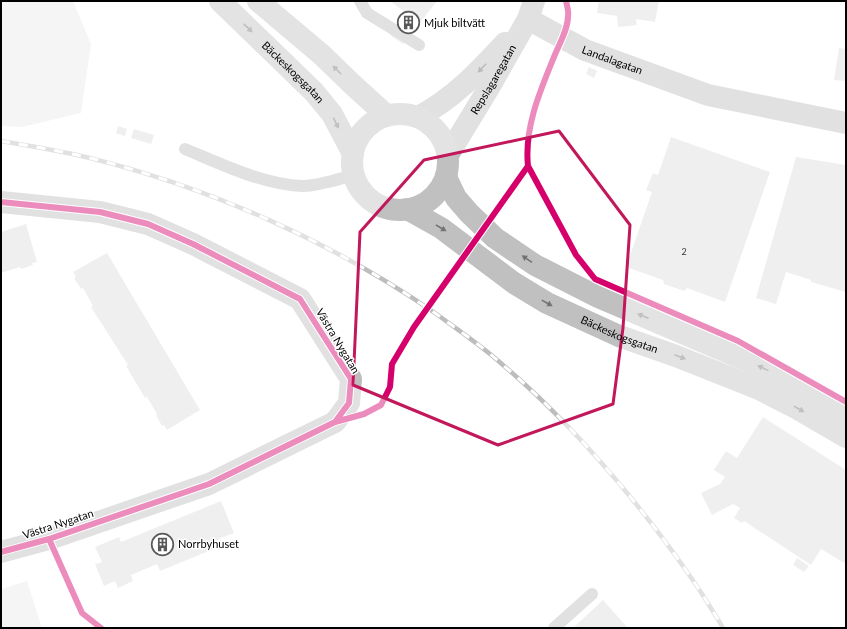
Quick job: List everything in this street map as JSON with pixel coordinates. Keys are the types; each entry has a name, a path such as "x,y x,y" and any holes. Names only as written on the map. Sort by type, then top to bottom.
{"main road":[{"name":"Bäckeskogsgatan","path":"220,1 314,92 332,114 354,165"},
{"path":"258,1 322,55 386,115"},
{"path":"402,114 418,116 435,128 446,145 448,170 446,177 431,199 415,208 390,208 374,202 362,190 354,165 359,138 364,130 370,124 386,115 402,114"},
{"path":"446,177 456,198 469,213 495,238 535,265 598,297 764,368 846,414"},
{"name":"Bäckeskogsgatan","path":"406,209 441,228 514,283 547,304 619,336 676,356 759,389 796,408 846,437"}],"street":[{"path":"418,116 432,109 470,81 531,10"},
{"name":"Landalagatan","path":"531,10 585,50 708,94 846,123"},
{"name":"Repslagaregatan","path":"448,155 490,86 531,10"},
{"name":"Västra Nygatan","path":"1,202 100,212 148,224 194,244 300,299 351,380 349,403 335,422 209,484 49,539 1,552"}],"lane":[{"path":"360,1 367,13 419,45"},
{"path":"184,149 279,184 305,186 354,165"},
{"path":"554,628 592,594"}],"highlighted area":[{"path":"559,131 630,225 623,328 613,404 498,445 353,385 360,232 424,160"}],"shaded area":[{"path":"1,1 73,1 91,44 81,113 22,127 1,126"},
{"path":"27,581 42,628 1,628 1,589"}],"building":[{"name":"Mjuk biltvätt","path":"390,1 437,1 403,44 390,35 406,13"},
{"path":"599,1 659,1 655,22 636,19 637,25 618,27 617,16 597,13"},
{"path":"839,48 846,49 846,81 834,80"},
{"path":"589,67 597,71 594,78 586,74"},
{"path":"118,126 127,129 125,136 116,133"},
{"path":"134,129 154,135 151,144 131,138"},
{"path":"671,137 770,172 725,302 687,288 684,291 664,284 663,280 626,267 652,192 646,190 653,173 658,175"},
{"path":"796,157 846,165 846,292 811,282 811,280 786,272 776,304 756,298"},
{"path":"26,224 37,262 21,269 20,267 1,273 1,232"},
{"path":"107,253 200,410 167,430 164,425 162,426 147,397 145,398 126,366 128,365 91,307 93,306 83,288 81,289 74,278 76,277 73,272"},
{"path":"763,417 846,470 846,564 821,549 811,565 744,521 742,523 734,518 740,508 733,504 712,515 701,493 720,484 725,477 714,470 726,451 737,458"},
{"name":"Norrbyhuset","path":"221,501 234,533 218,539 221,546 160,571 157,564 131,575 133,581 118,588 115,581 104,586 95,564 102,562 95,547 119,537 121,542"},
{"path":"797,558 809,566 804,572 793,565"},
{"path":"603,600 628,628 573,628"}],"railway":[{"path":"1,141 90,158 135,170 225,202 269,220 355,263 396,287 435,313 487,351 554,412 586,446 617,481 660,535 696,584 723,628"}],"cycle path":[{"path":"335,422 364,414 381,405 390,387 392,364 414,327 528,166 528,138 534,110 543,83 567,26 568,12 566,1"},
{"path":"528,166 576,255 595,279 738,341 846,402"},
{"path":"1,202 100,212 148,224 193,244 300,299 351,379 349,403 335,422 209,484 49,539 1,552"},
{"path":"49,539 82,613 101,628"}],"place":[{"name":"Mjuk biltvätt","path":"409,23"},
{"name":"Norrbyhuset","path":"162,544"}]}
